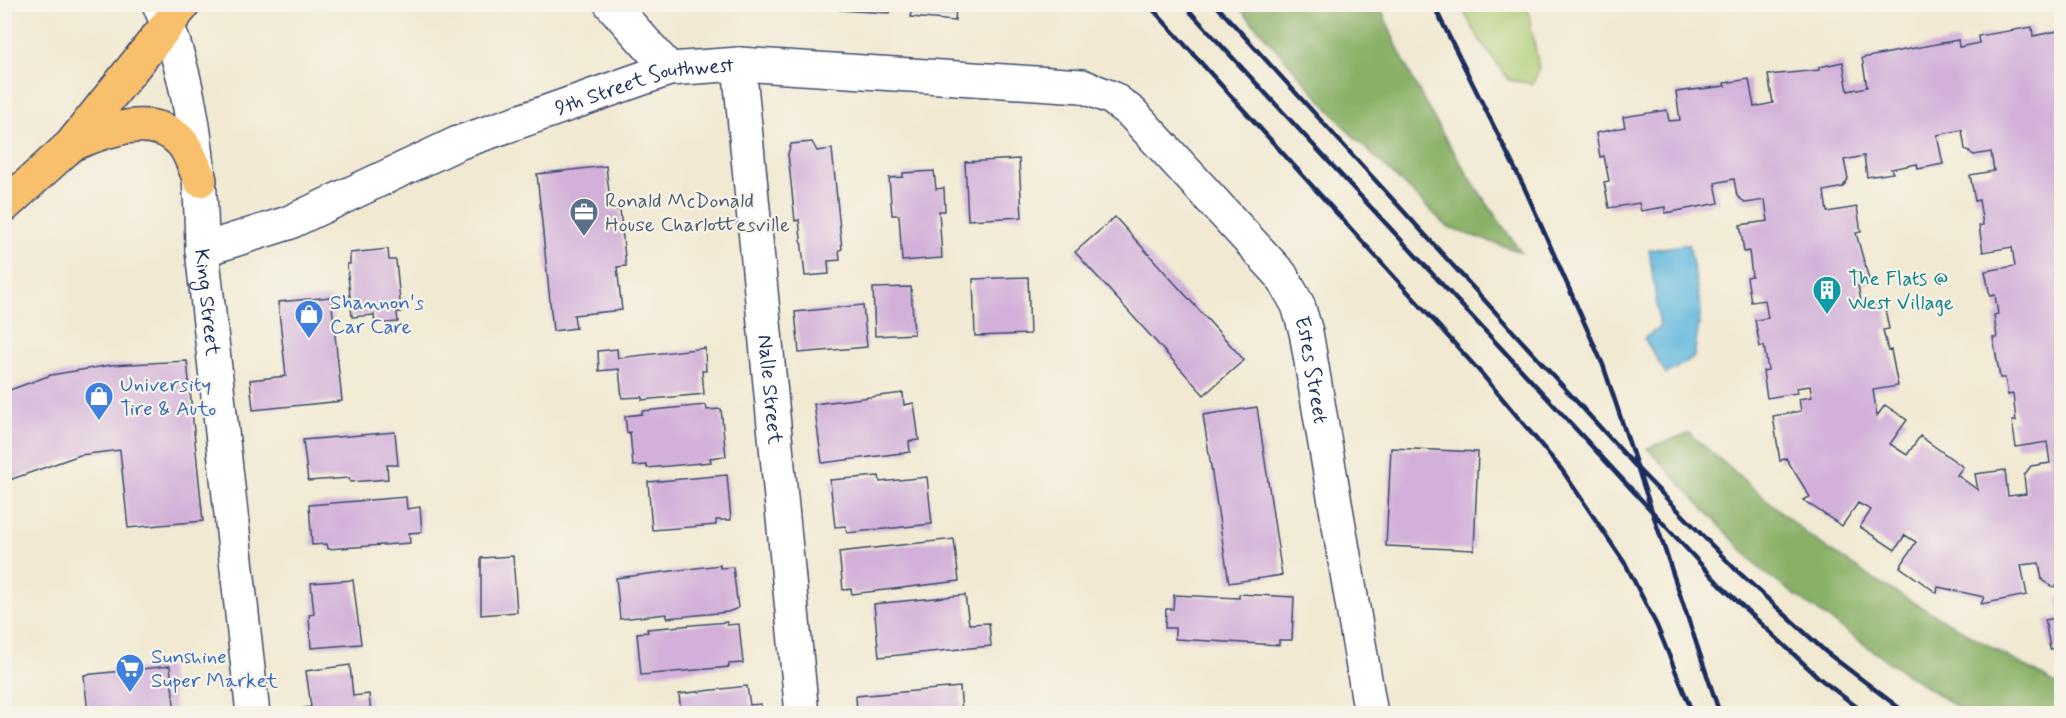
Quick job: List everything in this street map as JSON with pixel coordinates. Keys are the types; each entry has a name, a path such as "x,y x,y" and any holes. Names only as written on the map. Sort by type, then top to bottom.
{"main road":[{"path":"4,206 71,145 170,11"},
{"path":"71,145 112,128 151,126 182,142 200,180"}],"street":[{"path":"611,4 669,69"},
{"name":"King Street","path":"170,11 187,85 200,180 202,250 253,714"},
{"name":"9th Street Southwest","path":"202,250 288,223 458,143 669,69 739,64 1082,86 1112,98"},
{"name":"Nalle Street","path":"739,64 802,714"},
{"name":"Estes Street","path":"1112,98 1132,114 1281,275 1298,305 1306,332 1371,714"}],"green space":[{"path":"1237,5 1380,5 1408,70 1442,133 1480,194 1521,252 1449,228 1351,134"},
{"path":"1460,5 1527,5 1539,68 1533,84 1509,80 1481,42"},
{"path":"1689,433 1808,535 1876,581 2061,687 2061,713 1966,713 1890,663 1763,572 1647,448"}],"water":[{"path":"1689,244 1701,309 1694,357 1666,374 1644,338 1660,328 1649,250"}],"building":[{"path":"764,4 783,4 782,7 764,6"},
{"path":"840,4 891,4 890,13 840,10"},
{"path":"905,4 963,4 963,8 956,7 955,21 911,17 912,7"},
{"name":"The Flats @ West Village","path":"2032,27 2033,36 2062,30 2062,585 2052,587 2042,580 2039,563 2021,565 2027,595 1981,604 1984,597 1938,587 1937,593 1900,567 1916,542 1905,535 1895,550 1860,527 1871,510 1858,503 1842,526 1803,500 1810,497 1786,458 1780,461 1773,416 1801,411 1799,399 1812,397 1810,386 1796,388 1797,393 1767,398 1763,371 1768,370 1764,346 1760,347 1755,320 1768,318 1765,300 1751,302 1747,277 1752,276 1749,251 1744,252 1740,225 1768,221 1765,200 1746,203 1737,196 1734,179 1715,183 1719,203 1665,213 1665,207 1641,211 1639,203 1609,208 1604,182 1609,181 1604,156 1600,157 1596,133 1625,127 1623,117 1667,110 1669,121 1680,120 1676,92 1725,86 1724,83 1749,79 1754,107 1773,103 1768,75 1819,70 1819,67 1843,62 1848,91 1867,87 1862,58 1958,40 1959,47 1979,43 1978,36","holes":["1962,130 1965,149 1974,155 1991,152 1994,171 1970,175 1975,201 1979,200 1983,225 1979,226 1983,252 2012,247 2015,266 1985,271 1990,296 1995,295 1998,314 1994,315 1997,338 1993,338 2000,378 2005,378 2008,395 2013,394 2016,421 2012,421 2016,447 2047,442 2050,463 2031,466 2024,475 2026,494 2008,496 2005,470 1975,474 1978,490 1957,475 1963,467 1920,436 1907,455 1890,444 1907,420 1885,405 1877,416 1873,390 1898,386 1891,350 1888,351 1883,330 1889,329 1884,303 1862,307 1858,285 1870,283 1856,233 1861,232 1857,207 1827,212 1824,191 1843,187 1848,179 1844,160 1864,156 1867,177 1893,173 1891,169 1917,164 1918,169 1943,164 1937,135"]},
{"path":"812,142 817,151 832,149 842,249 839,250 840,260 828,261 829,274 805,276 799,220 795,221 788,154 791,144"},
{"path":"1019,159 1022,217 968,220 965,162"},
{"name":"Ronald McDonald House Charlottesville","path":"606,166 611,210 620,210 626,266 617,267 622,310 574,315 576,328 553,331 537,174"},
{"path":"934,171 936,189 944,188 945,211 939,211 942,258 902,261 899,215 892,215 889,178 903,177 903,173"},
{"path":"1115,217 1244,360 1204,395 1075,252"},
{"path":"388,249 389,260 396,260 401,312 397,312 398,322 375,324 374,315 352,317 347,264 350,264 350,253"},
{"path":"1028,277 1030,334 975,336 973,279"},
{"path":"911,287 914,334 875,336 873,288"},
{"name":"Shannon's Car Care","path":"331,297 342,401 253,410 250,380 286,376 278,302"},
{"path":"863,305 867,347 799,353 795,312"},
{"path":"705,348 706,371 702,371 704,394 642,400 642,397 622,398 619,369 599,371 598,351 617,349 618,358"},
{"name":"University Tire & Auto","path":"187,361 203,521 128,528 120,450 80,455 4,482 4,392 51,375 111,365"},
{"path":"903,393 904,405 914,403 919,440 909,441 910,452 822,463 814,404"},
{"path":"706,405 707,410 721,409 726,456 710,458 711,462 647,468 647,465 633,466 630,432 627,433 625,416 642,414 642,411"},
{"path":"1257,407 1282,575 1229,583 1203,415"},
{"path":"395,432 398,465 387,465 388,479 350,482 349,478 308,481 303,440"},
{"path":"1391,448 1478,452 1474,550 1386,546"},
{"path":"727,475 731,520 716,520 716,525 652,530 648,482"},
{"path":"879,476 880,482 927,477 932,524 847,533 846,526 835,527 830,480"},
{"path":"406,497 407,509 420,507 422,532 409,533 410,543 328,549 327,544 312,545 309,505"},
{"path":"954,539 959,581 852,594 851,589 843,590 839,552"},
{"path":"513,556 517,612 481,615 481,558"},
{"path":"720,565 720,568 733,567 738,608 728,612 667,618 667,614 620,619 616,578"},
{"path":"353,580 361,644 311,648 309,615 314,614 311,583"},
{"path":"1239,594 1294,597 1292,640 1279,640 1279,645 1175,639 1175,628 1165,628 1166,609 1173,609 1174,595 1239,598"},
{"path":"965,595 969,624 989,623 991,646 879,657 874,604"},
{"path":"2062,597 2062,617 2060,617 2057,598"},
{"path":"2062,617 2062,659 2060,659 2058,648 2050,649 2045,620"},
{"path":"727,622 727,625 739,624 743,663 729,664 729,667 641,675 637,633 648,632 647,629"},
{"path":"350,665 353,696 369,694 371,714 304,714 304,708 311,707 306,671"},
{"name":"Sunshine Super Market","path":"170,666 175,714 88,714 84,675"},
{"path":"747,686 750,705 761,704 762,714 681,714 679,694"},
{"path":"960,687 962,714 857,714 856,696"}],"railway":[{"path":"1148,4 1481,373 1562,470 1626,565 1657,626 1693,714"},
{"path":"1183,4 1721,586 1819,678 1866,714"},
{"path":"1215,4 1639,470 1735,569 1826,652 1907,714"},
{"path":"1433,4 1525,189 1603,365 1720,714"}],"place":[{"name":"Ronald McDonald House Charlottesville","path":"584,238"},
{"name":"The Flats @ West Village","path":"1827,316"},
{"name":"Shannon's Car Care","path":"309,340"},
{"name":"University Tire & Auto","path":"99,422"},
{"name":"Sunshine Super Market","path":"130,694"}]}
